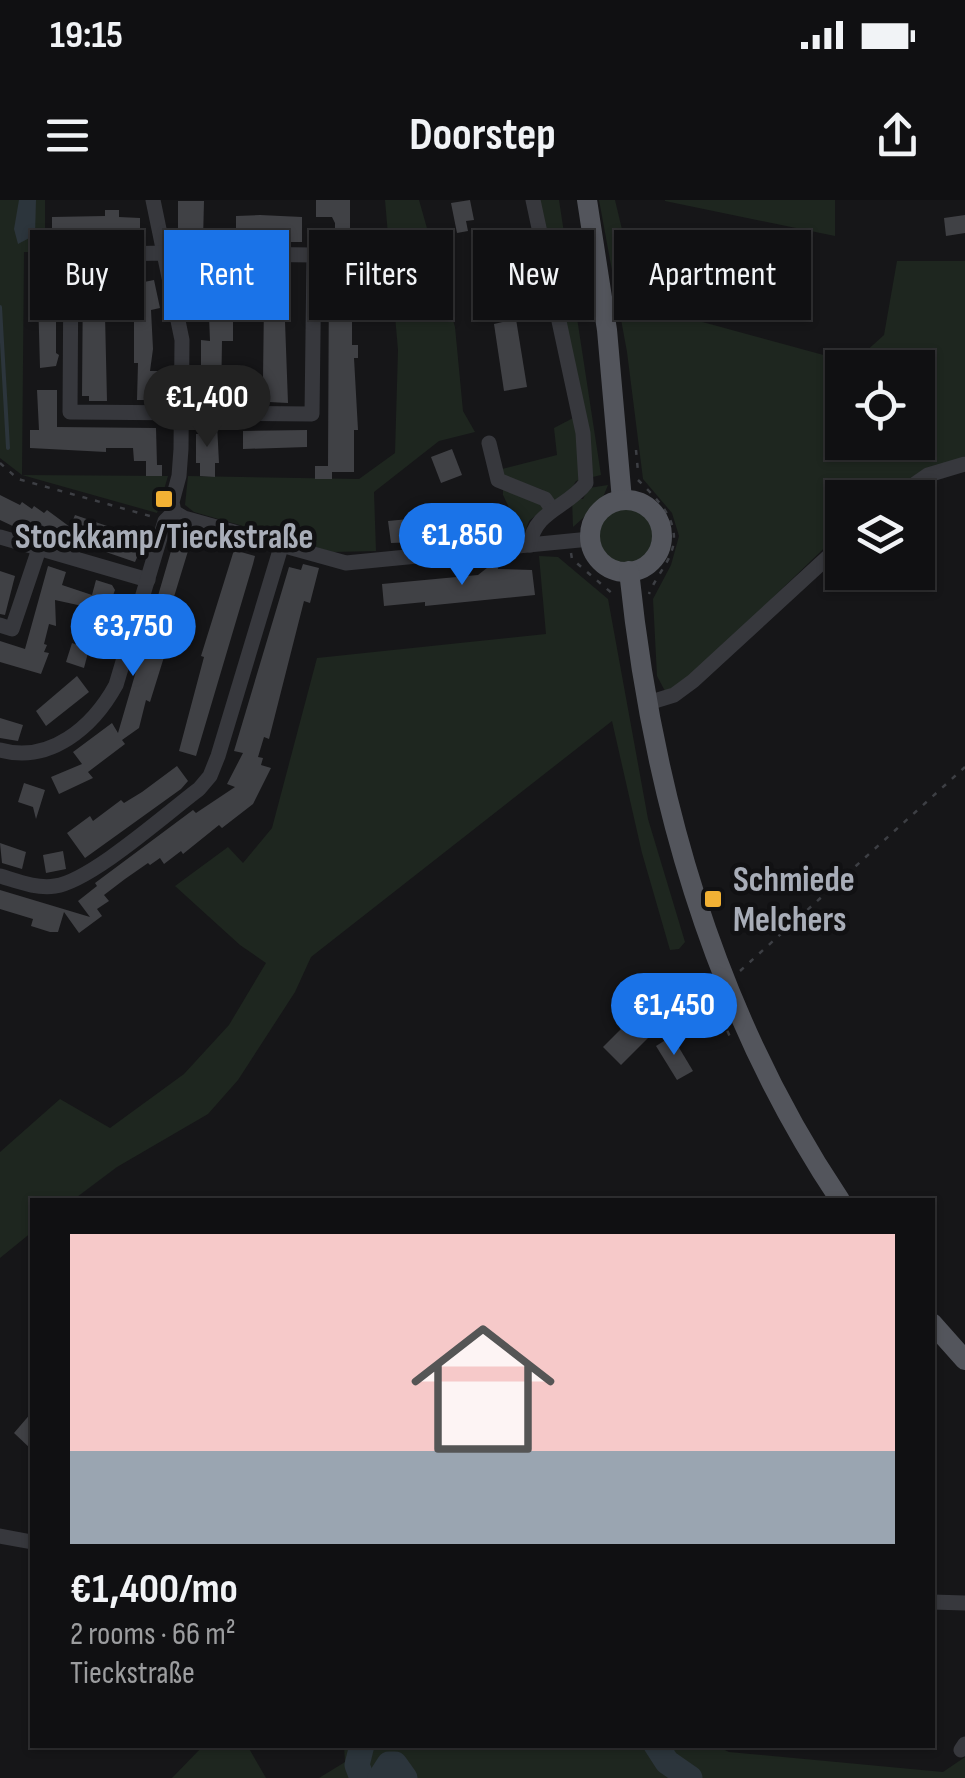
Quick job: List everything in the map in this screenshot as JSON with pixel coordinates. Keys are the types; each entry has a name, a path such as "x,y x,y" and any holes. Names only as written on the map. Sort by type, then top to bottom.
{"main road":[{"path":"587,200 607,330 622,500"},
{"path":"622,500 644,504 653,512 662,532 656,554 640,569 629,572 599,560 590,539 591,528 602,509 622,500"},
{"path":"629,572 648,702 680,849 725,982 772,1085 839,1198"},
{"path":"935,1326 965,1360"}],"street":[{"path":"154,200 164,254 71,256 70,412 312,414 314,255 289,255"},
{"path":"530,545 532,531 552,509 568,502 586,483 583,433 533,200"},
{"path":"0,750 17,755 39,754 61,744 103,710 116,685 179,476 182,340 178,320"},
{"path":"490,443 498,480 546,498 552,509"},
{"path":"921,480 965,464"},
{"path":"170,516 346,563 590,539"},
{"path":"0,537 148,580"},
{"path":"0,876 54,886 80,877 199,789 210,776 218,756 282,547"},
{"path":"0,625 12,629 39,549"},
{"path":"648,702 674,695 693,682 825,560"},
{"path":"0,1536 30,1542"},
{"path":"935,1602 965,1602"}],"path":[{"path":"0,463 18,480 170,516"},
{"path":"638,480 665,509 674,538 672,551 649,592 649,602"},
{"path":"725,982 768,948 965,767"}],"shaded area":[{"path":"0,200 45,200 45,230 30,230 30,252 24,252 22,475 0,458"},
{"path":"19,200 36,200 35,230 30,230 30,238 18,244 14,229"},
{"path":"385,200 419,200 428,230 388,230"},
{"path":"526,200 559,200 564,230 533,230"},
{"path":"599,200 615,200 622,230 614,230 614,281"},
{"path":"835,200 835,236 811,230 665,201"},
{"path":"897,261 965,261 965,456 909,480 825,480 825,547 684,683 665,691 657,676 653,599 671,565 679,536 672,513 643,479 621,320 695,320 825,355 825,460 935,460 935,350 867,350 884,335"},
{"path":"395,320 453,320 463,411 475,432 439,441 374,492 376,551 333,552 194,512 185,505 188,476 359,479 395,453"},
{"path":"553,320 577,320 601,475 576,481 567,497 556,503 543,490 503,475 502,469 557,455 554,428 575,417"},
{"path":"22,475 168,476 157,513"},
{"path":"608,485 601,502 573,527 572,499 583,499 589,488"},
{"path":"503,486 546,507 529,521 523,537 503,495"},
{"path":"626,509 645,517 653,536 645,555 626,563 607,555 599,536 607,517"},
{"path":"539,556 558,557 608,599 648,819 685,942 679,949 670,950 642,853 612,721 311,957 295,992 238,1080 208,1114 117,1167 76,1198 30,1198 30,1234 0,1258 0,1152 60,1099 110,1128 184,1074 229,1025 266,963 240,945 175,886 228,847 243,863 272,828 317,658 546,634"},
{"path":"201,1748 249,1748 266,1778 172,1778"},
{"path":"344,1748 720,1748 729,1752 943,1772 965,1757 965,1778 319,1778 345,1762"}],"building":[{"path":"316,200 350,200 350,229 357,230 335,230 332,217 316,217"},
{"path":"470,200 474,220 466,221 468,231 457,233 451,203"},
{"path":"178,201 204,201 203,230 178,230"},
{"path":"105,210 119,210 119,217 140,218 140,230 52,230 52,217 105,216"},
{"path":"965,215 965,233 946,236 944,218"},
{"path":"236,216 302,217 302,242 289,242 289,230 236,230"},
{"path":"154,280 160,308 151,310 150,371 158,371 157,400 137,400 134,320 144,320 144,282"},
{"path":"39,320 56,320 56,366 40,368"},
{"path":"83,320 105,320 107,401 89,401 89,396 82,396"},
{"path":"209,320 233,320 233,341 222,341 221,402 201,402 201,340 210,341"},
{"path":"264,320 285,320 288,403 269,402 269,394 254,394 254,379 263,379"},
{"path":"329,320 352,320 352,345 358,345 358,358 354,358 358,430 354,430 354,472 332,472 332,479 315,479 315,466 328,466"},
{"path":"516,320 527,387 504,391 494,324"},
{"path":"37,390 57,390 57,427 156,428 157,465 162,465 162,476 146,476 146,461 134,461 133,448 106,448 106,452 30,448 30,430 39,430"},
{"path":"200,424 217,424 219,463 215,463 215,477 200,476 200,463 196,463"},
{"path":"307,430 307,447 243,449 243,431"},
{"path":"452,449 462,475 441,483 431,457"},
{"path":"0,495 44,513 47,510 70,527 75,515 145,539 135,562 65,538 64,542 46,534 44,537 0,520"},
{"path":"503,510 504,523 517,521 518,532 418,545 391,543 388,521"},
{"path":"176,534 192,538 162,636 166,637 161,656 164,657 139,728 88,772 93,778 59,794 51,777 82,764 73,752 112,723 118,733"},
{"path":"234,550 255,556 196,756 179,751 204,657 201,656"},
{"path":"497,560 498,569 532,570 535,595 384,606 382,584 478,575"},
{"path":"303,564 319,568 310,603 304,601 269,739 264,737 258,757 263,758 261,765 271,768 253,804 183,854 181,851 164,864 160,858 148,863 125,879 104,895 109,901 97,909 102,916 79,933 64,912 58,932 50,932 31,926 33,919 0,909 0,890 90,917 78,901 97,886 95,883 193,810 196,813 235,787 227,784 243,753 234,751 289,567 301,570"},
{"path":"48,566 66,572 62,585 92,595 96,580 112,585 115,590 105,618 111,620 105,640 88,635 96,609 55,600 56,626 49,624 44,652 49,653 41,674 0,662 0,641 25,649"},
{"path":"0,571 15,576 5,615 0,614"},
{"path":"72,643 89,649 84,668 66,662"},
{"path":"77,676 89,692 46,726 36,711"},
{"path":"0,718 23,725 18,741 0,738"},
{"path":"177,766 188,781 181,789 85,858 67,833 90,816 93,821 121,800 124,803"},
{"path":"24,783 45,790 36,819 33,807 18,802"},
{"path":"0,843 26,852 22,869 2,863"},
{"path":"63,851 66,869 46,873 43,855"},
{"path":"633,1017 651,1035 621,1065 603,1047"},
{"path":"672,1036 693,1071 677,1080 656,1046"},
{"path":"30,1414 30,1448 14,1433"}],"waterway":[{"path":"0,307 8,448"},
{"path":"361,1748 357,1765 362,1778"},
{"path":"658,1748 667,1762 690,1778"},
{"path":"380,1778 389,1764 395,1764 405,1778"}],"place":[{"name":"Stockkamp/Tieckstraße","path":"164,499"},
{"name":"Schmiede Melchers","path":"713,899"}]}
